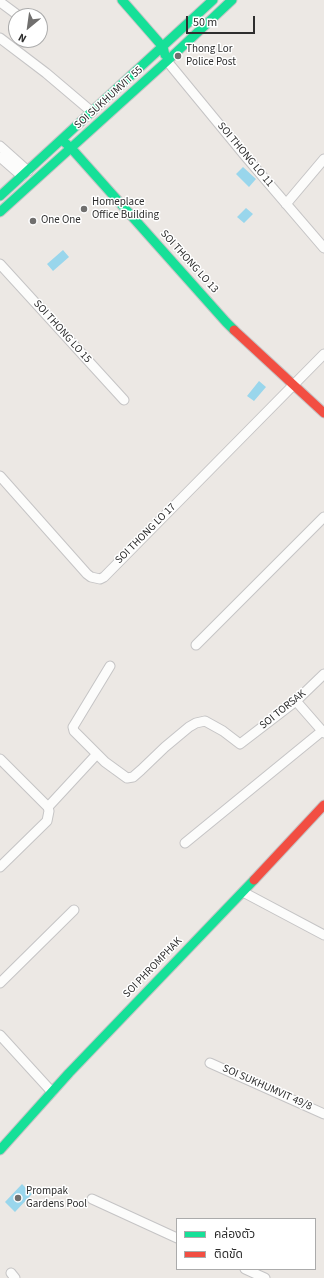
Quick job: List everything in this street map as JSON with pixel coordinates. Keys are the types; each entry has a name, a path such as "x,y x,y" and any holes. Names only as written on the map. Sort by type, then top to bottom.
{"street":[{"path":"122,0 163,47 167,61"},
{"name":"SOI SUKHUMVIT 55","path":"0,196 213,0"},
{"name":"SOI SUKHUMVIT 55","path":"0,212 232,0"},
{"path":"0,2 8,8"},
{"path":"0,38 46,73 92,112"},
{"name":"SOI THONG LO 11","path":"167,61 324,248"},
{"name":"SOI THONG LO 13","path":"62,140 71,148 226,322 324,413"},
{"path":"0,146 25,174"},
{"path":"0,157 25,174"},
{"path":"286,204 324,159"},
{"name":"SOI THONG LO 15","path":"0,264 124,400"},
{"path":"294,385 324,354"},
{"name":"SOI THONG LO 17","path":"0,476 87,574 91,577 100,579 104,577 294,385"},
{"path":"196,645 324,518"},
{"path":"48,807 97,754 74,731 73,727 110,666"},
{"name":"SOI TORSAK","path":"97,754 105,762 127,778 133,777 165,747 196,723 205,721 223,731 240,744 296,701 324,674"},
{"path":"185,843 323,732 296,701"},
{"path":"0,759 48,807 49,814 47,821 0,867"},
{"name":"SOI PHROMPHAK","path":"0,1150 75,1067 243,892 324,805"},
{"path":"243,892 324,934"},
{"path":"0,984 74,910"},
{"path":"0,1035 52,1092"},
{"name":"SOI SUKHUMVIT 49/8","path":"210,1063 324,1114"},
{"path":"92,1199 176,1238"},
{"path":"248,1270 265,1278"}],"water":[{"path":"243,167 256,179 249,187 236,174"},
{"path":"246,208 253,214 244,223 237,217"},
{"path":"63,250 69,257 53,271 47,264"},
{"path":"259,381 266,387 254,401 247,396"},
{"name":"Prompak Gardens Pool","path":"22,1184 32,1194 15,1212 5,1202"}],"traffic: fast":[{"path":"122,0 163,47 165,55"},
{"path":"0,196 213,0"},
{"path":"0,212 232,0"},
{"path":"62,140 71,148 234,330"},
{"path":"0,1150 69,1073 254,880"}],"traffic: jam":[{"path":"234,330 324,413"},
{"path":"254,880 324,805"}],"place":[{"name":"Thong Lor Police Post","path":"178,56"},
{"name":"Homeplace Office Building","path":"84,209"},
{"name":"One One","path":"33,221"},
{"name":"Prompak Gardens Pool","path":"18,1198"}]}
